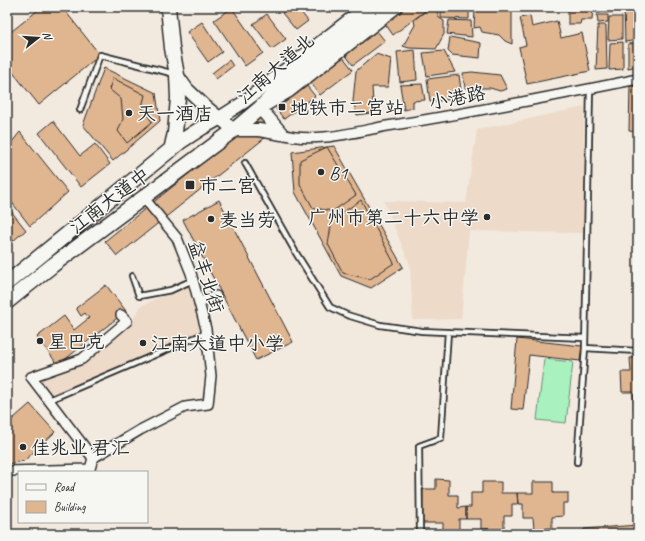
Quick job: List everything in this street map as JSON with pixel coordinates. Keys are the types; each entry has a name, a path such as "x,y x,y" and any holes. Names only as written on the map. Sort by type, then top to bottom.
{"main road":[{"path":"168,7 172,48 177,75 178,98 175,133 171,150"},
{"path":"220,118 245,92 264,76 352,7"},
{"name":"江南大道北","path":"220,118 244,102 366,7"},
{"name":"江南大道北","path":"234,130 260,108 287,81 380,7"},
{"path":"282,134 260,108 289,91 396,7"},
{"path":"177,75 186,89 234,130 260,130 282,134"},
{"name":"江南大道中","path":"7,283 171,150 203,127 220,118"},
{"name":"江南大道中","path":"7,302 53,265 234,130"}],"street":[{"name":"小港路","path":"282,134 301,139 322,137 420,121 638,79"},
{"name":"益丰北街","path":"93,458 140,430 185,407 208,404 211,376 206,333 193,280 177,238 144,198"},
{"path":"199,303 216,296"},
{"path":"7,471 90,469 93,458 31,377 82,359 127,321 121,315"}],"lane":[{"path":"80,110 100,55 177,75"},
{"path":"578,462 585,348 590,89"},
{"path":"245,162 296,253 330,307 348,315 380,325 422,331 585,338"},
{"path":"132,276 139,296 171,290 193,280"},
{"path":"420,534 419,446 441,438 448,332"},
{"path":"49,400 206,333"},
{"path":"585,348 638,351"}],"shaded area":[{"name":"广州市第二十六中学","path":"584,107 584,233 469,231 461,319 413,320 410,265 384,201 466,203 477,130"},
{"name":"江南大道中小学","path":"192,282 204,332 49,398 33,377 82,360 130,325 141,306"}],"green space":[{"path":"544,359 573,362 566,423 537,420"}],"building":[{"path":"42,7 62,7 100,55 39,105 7,65 7,35"},
{"path":"289,7 297,7 308,21 296,30 282,13"},
{"path":"405,7 422,7 425,11 393,35 384,22"},
{"path":"431,7 437,7 438,17 444,21 444,34 436,49 409,48 403,46 415,25 414,20"},
{"path":"568,7 593,7 592,20 581,20 580,24 568,24"},
{"path":"597,7 622,7 623,12 597,13"},
{"path":"624,7 638,7 638,40 625,42"},
{"path":"232,8 263,53 245,66 214,20"},
{"path":"512,9 512,44 505,41 499,35 482,32 480,27 474,28 475,10"},
{"path":"441,11 469,11 469,19 441,18"},
{"path":"267,14 286,39 272,49 253,24"},
{"path":"597,15 608,15 608,22 598,23"},
{"path":"530,16 532,27 557,21 561,38 582,33 590,71 527,84 519,47 526,45 520,18"},
{"path":"609,17 622,17 622,39 608,40"},
{"path":"449,20 471,21 472,37 447,34"},
{"path":"202,22 222,52 208,62 187,32"},
{"path":"598,25 606,25 607,69 596,70"},
{"path":"376,30 385,41 353,65 344,53"},
{"path":"450,37 481,43 480,58 452,55 448,51"},
{"path":"623,42 623,69 609,70 610,43"},
{"path":"638,43 638,66 628,68 628,44"},
{"path":"415,50 417,80 400,82 397,52"},
{"path":"444,51 455,72 427,76 423,53"},
{"path":"376,54 391,59 388,87 372,87 373,103 377,112 357,115 353,101 356,71"},
{"path":"343,57 353,70 320,95 310,82"},
{"path":"229,60 233,66 216,79 212,73"},
{"path":"104,68 156,93 160,121 113,161 83,125"},
{"path":"472,72 500,75 507,89 500,91 490,88 465,88 463,73"},
{"path":"459,75 462,98 430,102 427,79"},
{"path":"113,78 145,95 142,107 152,122 127,143 118,131 123,119 121,99 109,89"},
{"path":"422,84 425,100 413,101 413,108 404,110 400,85"},
{"path":"307,86 315,96 284,119 276,109"},
{"path":"630,86 638,86 638,132 629,131"},
{"name":"市二宫","path":"263,114 276,129 117,256 105,241"},
{"path":"53,121 80,156 95,144 110,164 81,187 39,133"},
{"path":"20,132 68,192 30,226 7,196 7,148"},
{"path":"334,146 403,267 371,288 341,276 295,192 292,152"},
{"name":"B1","path":"327,147 356,195 333,211 313,208 300,184 300,160"},
{"path":"219,200 293,342 256,360 183,220"},
{"path":"361,200 394,263 370,279 343,273 328,244 332,220"},
{"path":"7,206 26,230 7,246"},
{"path":"106,285 126,311 58,365 37,337 64,316 74,330 89,318 85,313 81,316 76,308"},
{"path":"517,339 582,346 580,361 529,355 523,410 511,409"},
{"path":"630,358 638,358 638,411 634,411 633,392 622,392 621,372 631,372"},
{"name":"佳兆业·君汇","path":"30,404 55,432 24,461 7,464 7,424"},
{"path":"436,479 449,480 449,495 458,495 458,508 466,507 466,519 459,519 459,531 443,530 443,523 422,523 423,489 436,489"},
{"path":"482,482 501,482 501,493 517,493 518,504 512,504 512,516 504,516 504,529 481,529 481,519 466,519 466,507 471,507 471,493 482,493"},
{"path":"533,482 553,482 553,493 568,493 568,503 563,503 563,516 552,517 552,528 534,529 533,518 523,518 523,504 518,504 517,493 533,493"},
{"path":"638,525 638,534 584,534 584,529"}],"place":[{"name":"地铁市二宫站","path":"282,107"},
{"name":"天一酒店","path":"129,113"},
{"name":"B1","path":"321,172"},
{"name":"市二宫","path":"190,185"},
{"name":"广州市第二十六中学","path":"487,217"},
{"name":"麦当劳","path":"211,219"},
{"name":"星巴克","path":"40,341"},
{"name":"江南大道中小学","path":"143,343"},
{"name":"佳兆业·君汇","path":"23,447"}]}
